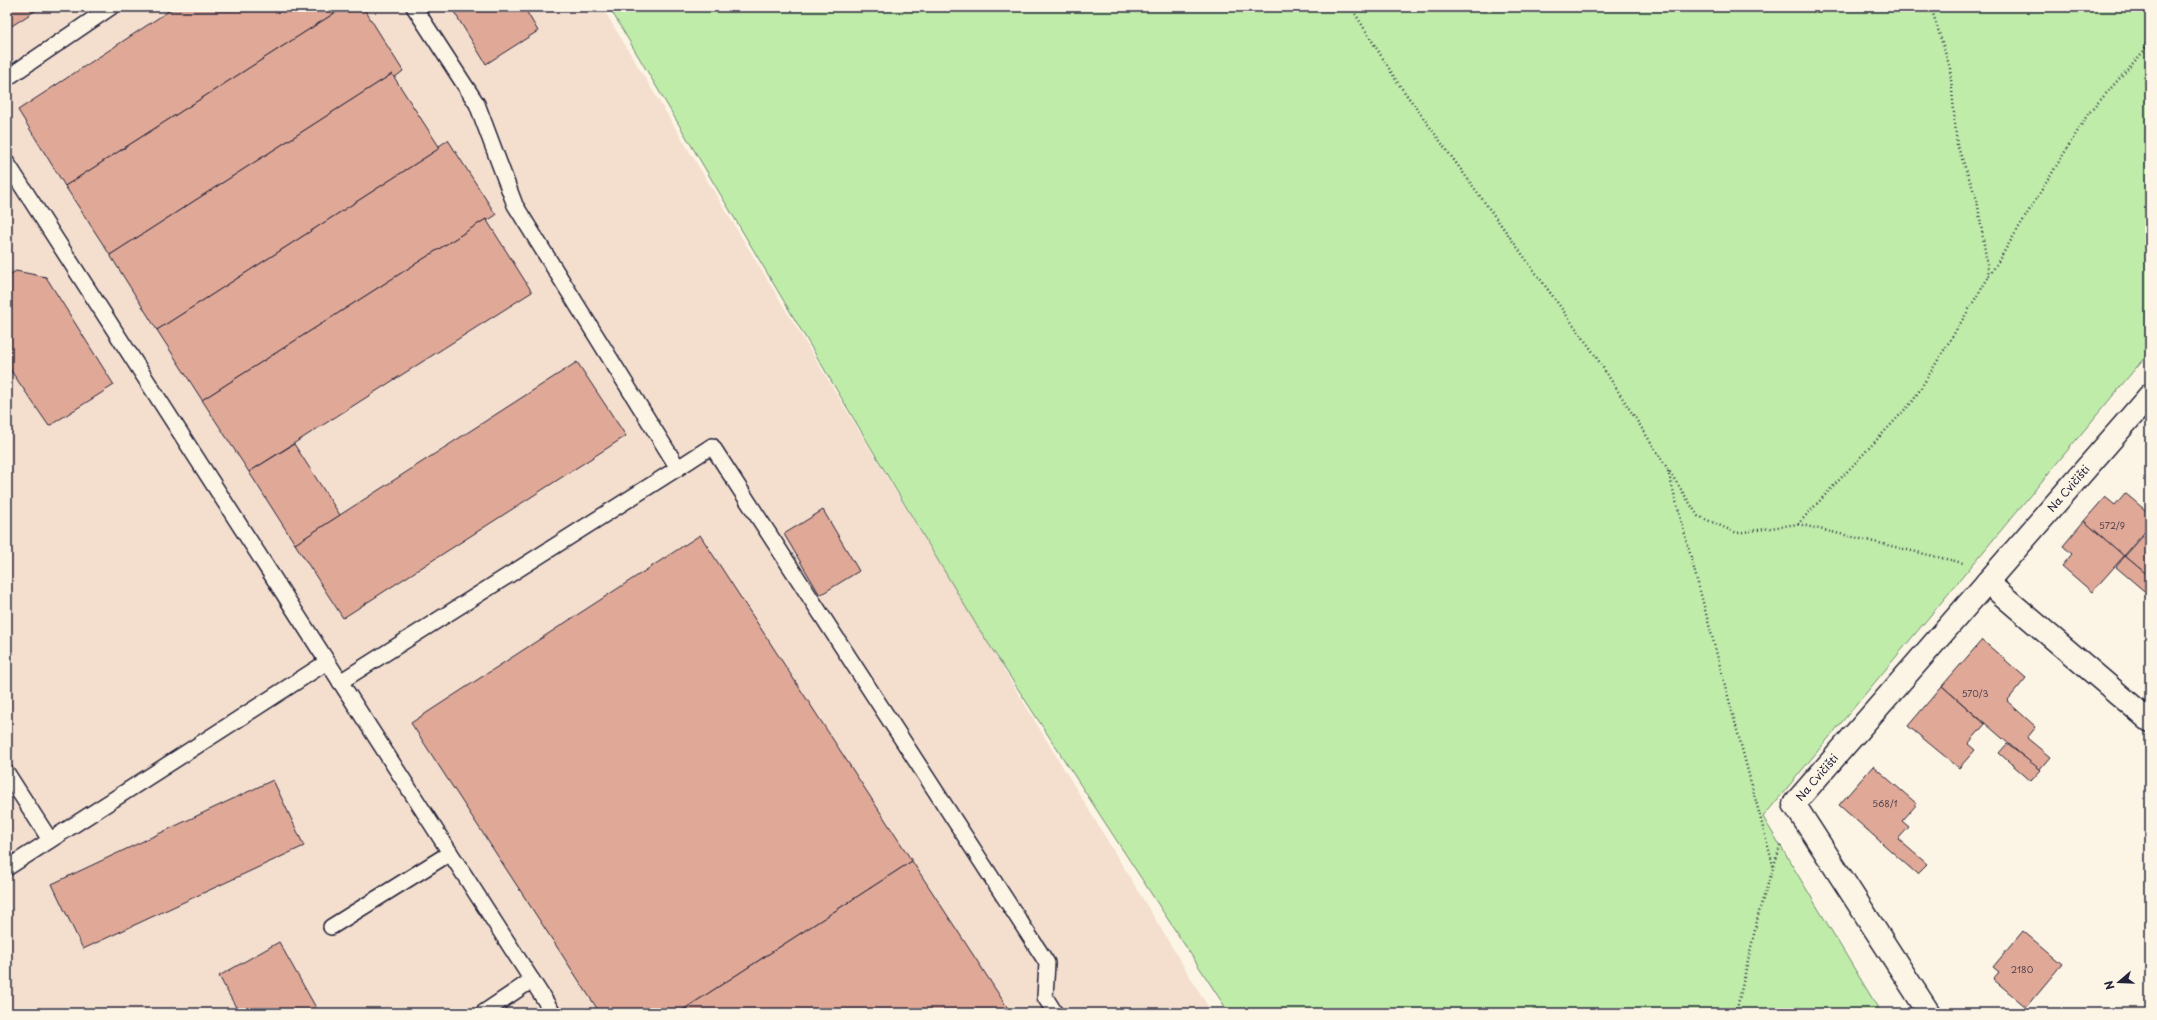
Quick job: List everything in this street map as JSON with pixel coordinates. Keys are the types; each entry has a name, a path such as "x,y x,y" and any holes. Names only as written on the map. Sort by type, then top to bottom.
{"street":[{"name":"Na Cvičišti","path":"1929,1013 1794,804 2150,395"},
{"path":"1992,577 2150,721"}],"lane":[{"path":"7,78 111,7"},
{"path":"414,7 477,104 515,205 678,468"},
{"path":"7,163 12,182 327,662 553,1013"},
{"path":"340,682 712,446 1047,963 1045,997 1055,1013"},
{"path":"7,868 327,662"},
{"path":"7,774 50,840"},
{"path":"331,927 450,853"},
{"path":"483,1013 532,980"}],"path":[{"path":"1351,7 1398,83 1591,349 1698,516 1737,533 1798,524 1992,577"},
{"path":"1931,7 1950,68 1958,145 1977,200 1989,276"},
{"path":"2145,50 2150,25"},
{"path":"1798,524 1913,401 2088,114 2150,44"},
{"path":"1667,469 1774,868"},
{"path":"1736,1013 1760,908 1794,804"}],"shaded area":[{"path":"7,7 602,7 1212,1013 7,1013"}],"green space":[{"path":"609,7 2150,7 2150,351 1763,817 1881,1013 1229,1013 977,626"}],"building":[{"path":"7,7 41,7 7,29"},
{"path":"175,7 344,7 65,186 18,110"},
{"path":"344,7 363,7 403,71 394,78 392,74 110,255 65,186"},
{"path":"451,7 524,7 538,31 486,64"},
{"path":"392,74 440,148 157,330 110,255"},
{"path":"448,140 496,215 487,221 486,219 202,400 157,330 440,148 439,146"},
{"path":"486,219 532,292 249,472 202,400"},
{"path":"16,271 46,277 114,385 49,426 7,365 7,276"},
{"path":"577,362 626,436 343,618 295,544"},
{"path":"294,444 340,515 295,544 249,472"},
{"path":"2125,493 2150,514 2150,526 2124,556 2084,521 2105,497 2115,505"},
{"path":"823,510 859,571 820,595 784,534"},
{"path":"2084,521 2124,556 2092,592 2062,566 2072,554 2063,546"},
{"path":"700,535 912,861 678,1013 600,1013 411,723"},
{"path":"2144,535 2150,541 2150,577 2125,556"},
{"path":"2125,556 2150,577 2150,596 2116,567"},
{"path":"1982,640 2026,678 2007,701 2036,727 2027,738 2050,757 2039,770 1942,686"},
{"path":"1942,686 1985,724 1968,744 1975,750 1959,768 1908,726"},
{"path":"2007,744 2041,770 2031,781 1999,753"},
{"path":"1873,766 1917,804 1902,821 1909,827 1898,839 1927,864 1917,874 1839,805"},
{"path":"273,780 304,846 83,949 52,884"},
{"path":"912,861 1011,1013 678,1013"},
{"path":"2023,931 2062,964 2026,1007 1993,979 1999,972 1993,967"},
{"path":"279,942 319,1013 239,1013 219,976"}]}
